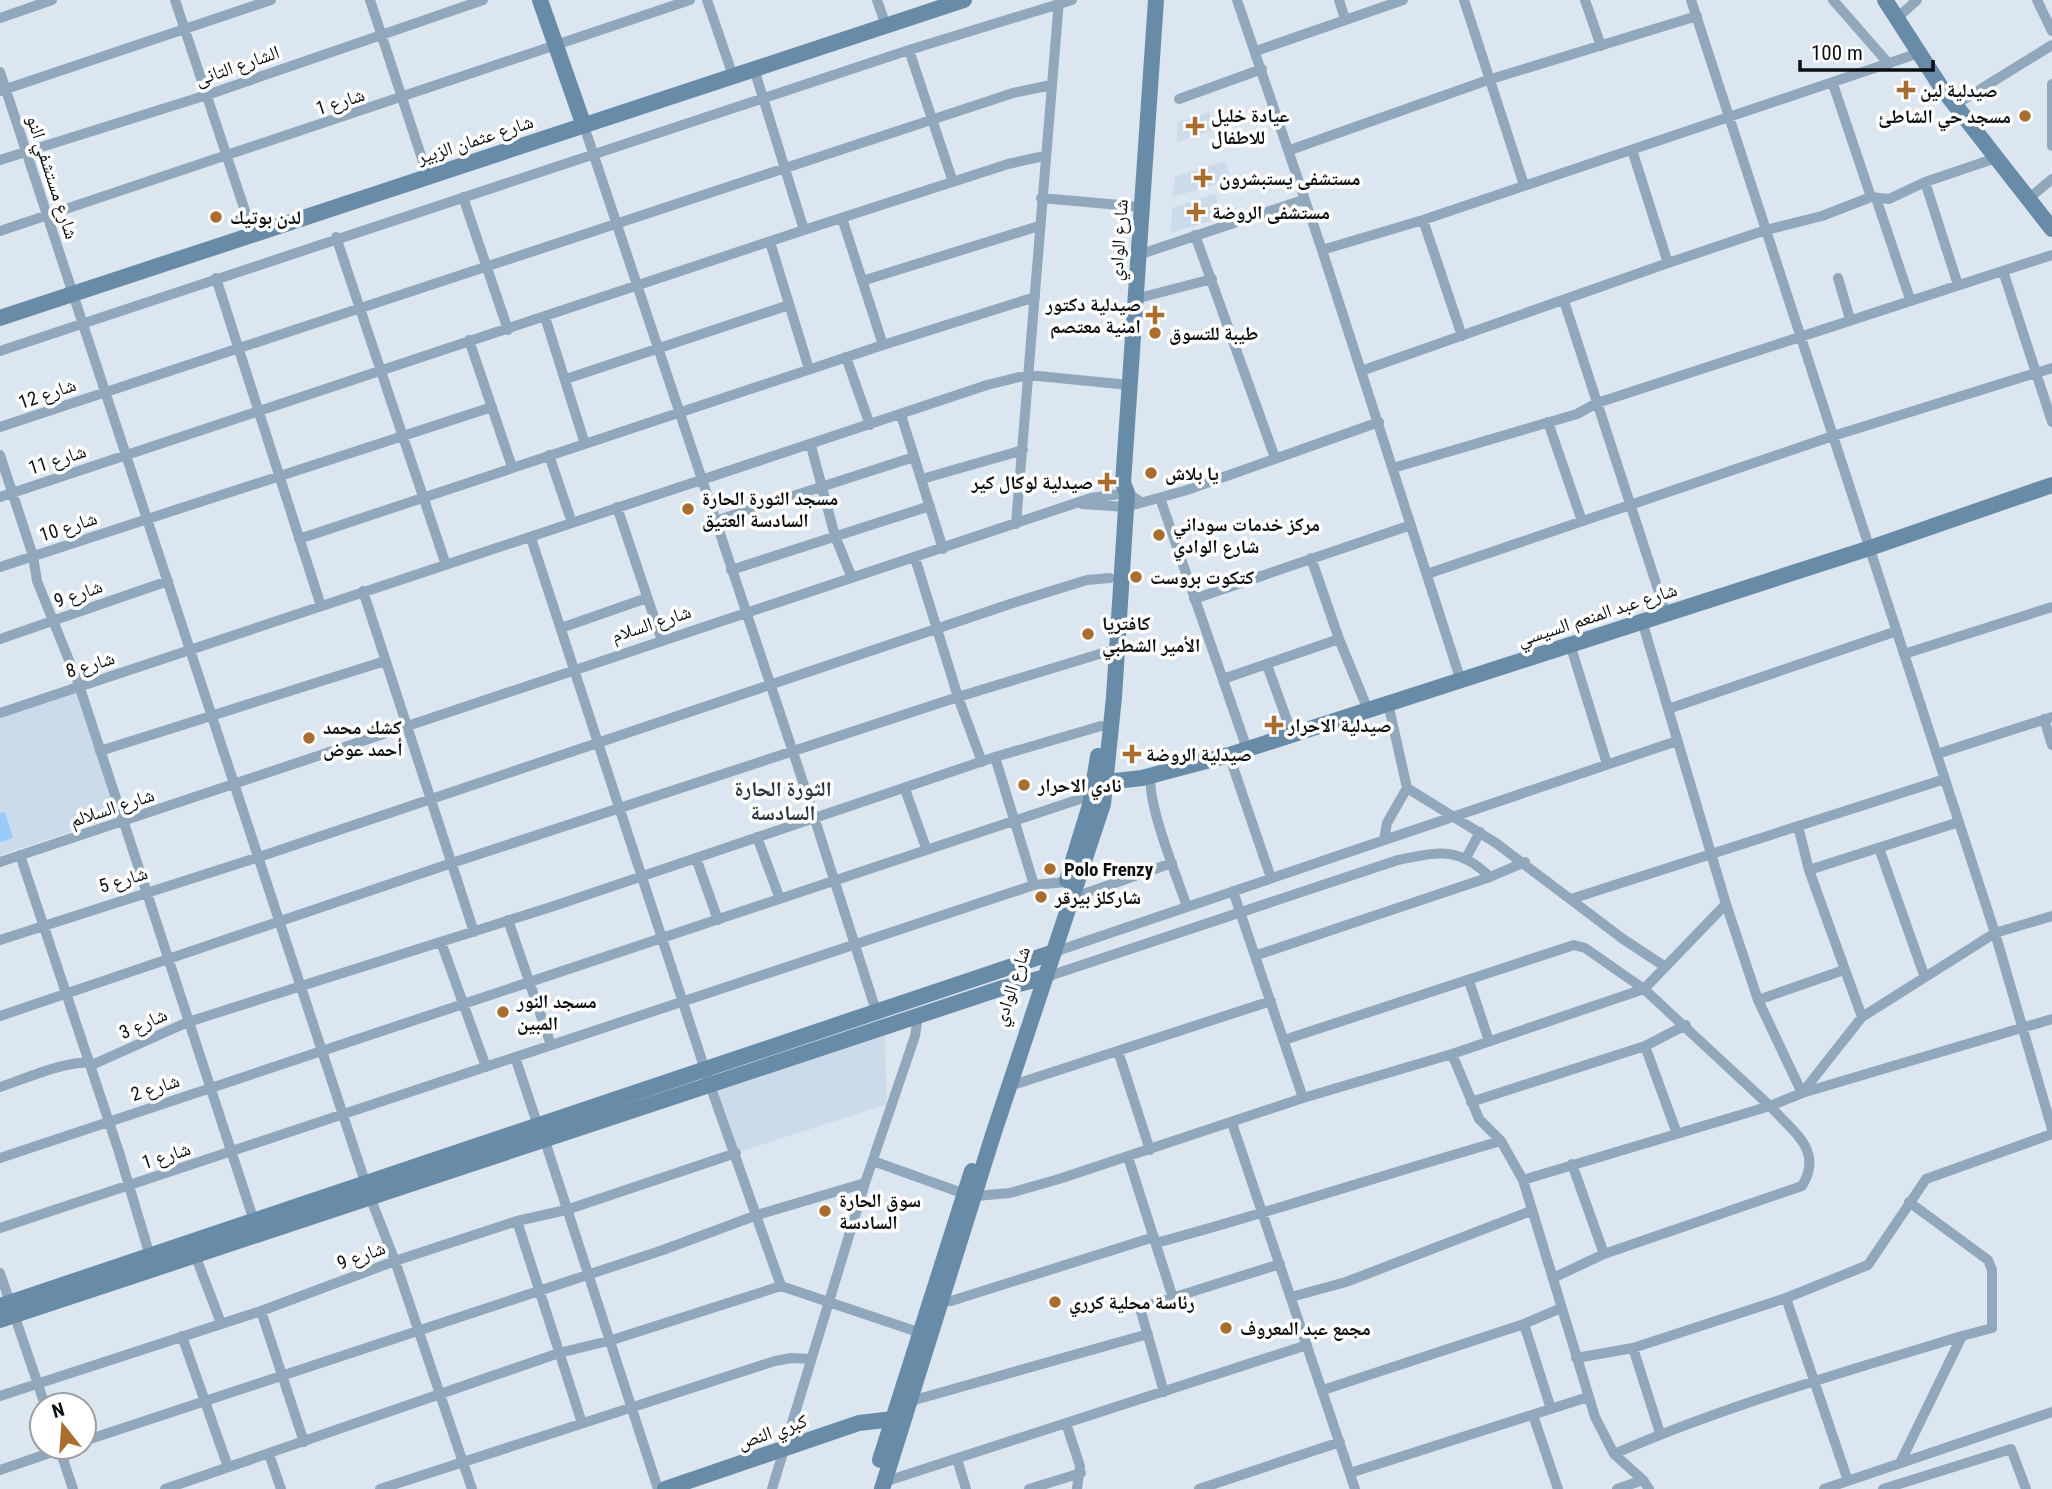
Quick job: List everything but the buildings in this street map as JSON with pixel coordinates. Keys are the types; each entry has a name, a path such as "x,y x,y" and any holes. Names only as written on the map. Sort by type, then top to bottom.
{"street":[{"path":"0,18 52,0"},
{"path":"174,0 253,235"},
{"path":"3,90 271,0"},
{"path":"370,0 428,177"},
{"name":"الشارع التانى","path":"0,160 206,95 484,0"},
{"path":"540,0 702,480 877,1014"},
{"name":"شارع 1","path":"0,231 402,99 690,0"},
{"path":"707,0 733,76"},
{"path":"877,0 886,26"},
{"name":"شارع عثمان الزبير","path":"0,318 964,0"},
{"path":"0,351 336,237 594,156 762,98 1058,2 1072,0"},
{"name":"شارع الوادي","path":"1048,954 1072,898 1102,804 1107,777 1125,498 1129,385 1156,0"},
{"path":"1237,0 1290,150 1303,200 1362,371 1461,681"},
{"path":"1339,0 1345,19"},
{"path":"1256,51 1403,0"},
{"path":"1464,0 1524,185"},
{"path":"1585,0 1601,46"},
{"path":"1691,0 1995,933 2052,1129"},
{"path":"1833,0 1889,64"},
{"path":"1885,0 1955,105 2052,229"},
{"path":"1896,19 1917,0"},
{"path":"2052,0 2040,4 2052,31"},
{"path":"1016,524 1058,2"},
{"path":"1290,150 1488,80 1697,16"},
{"path":"1955,105 2052,45"},
{"path":"909,50 953,183"},
{"path":"1322,250 1423,220 1919,53"},
{"path":"754,69 804,230"},
{"path":"1179,99 1262,69"},
{"name":"شارع مستشفي النو","path":"0,72 3,90 83,323 367,1190 419,1329 472,1489"},
{"path":"1833,84 1910,299"},
{"path":"2052,84 2052,146"},
{"name":"شارع 12","path":"0,427 785,167 1013,93 1051,85"},
{"path":"1632,150 1668,262"},
{"name":"شارع 11","path":"0,497 804,230 1019,161 1044,156"},
{"path":"1362,371 1668,262 1874,198 1889,199 1925,182 1996,158"},
{"path":"2028,199 2052,179"},
{"path":"1925,182 1958,285"},
{"path":"463,197 508,330"},
{"path":"1041,198 1142,207"},
{"path":"1138,255 1303,200"},
{"path":"842,218 883,345"},
{"path":"1423,220 1462,336"},
{"path":"862,281 1039,226"},
{"path":"1195,235 1275,458"},
{"path":"336,237 446,565"},
{"path":"770,242 809,369"},
{"path":"1393,468 1577,414 1597,403 2052,255"},
{"path":"2004,271 2052,422"},
{"path":"216,278 321,606"},
{"path":"1838,278 1850,319"},
{"path":"1135,299 1212,279"},
{"path":"299,539 809,369 1035,298"},
{"path":"1564,301 1666,614"},
{"path":"566,379 789,305"},
{"path":"545,317 586,444"},
{"path":"469,340 512,467"},
{"path":"846,357 870,425"},
{"path":"1427,574 1833,436 2052,368"},
{"name":"شارع 8","path":"0,713 363,591 531,538 617,507 811,446 987,385 1028,375 1129,385"},
{"name":"شارع 10","path":"0,567 492,407"},
{"path":"901,415 943,549"},
{"name":"شارع السلام","path":"235,786 574,670 1082,504 1091,498 1160,498 1378,422"},
{"path":"1548,422 1582,521"},
{"path":"811,446 835,536 852,578"},
{"path":"922,479 1023,450"},
{"path":"0,455 33,556 37,581 79,685 254,1221"},
{"path":"549,455 572,523"},
{"path":"715,521 914,457"},
{"name":"شارع عبد المنعم السيسي","path":"1107,777 1152,774 1229,755 1870,548 2052,485"},
{"name":"شارع الوادي","path":"879,1487 911,1401 937,1302 1048,954 1092,795 1101,726 1110,579 1125,498"},
{"path":"1160,498 1247,749"},
{"path":"731,570 930,506"},
{"path":"617,507 662,641"},
{"path":"1194,598 1411,525"},
{"path":"531,538 682,1002 781,1286"},
{"path":"915,558 958,697 982,762"},
{"path":"1311,558 1339,639 1368,710"},
{"name":"شارع 5","path":"0,940 145,891 258,857 598,741 1068,586 1110,579"},
{"name":"شارع 9","path":"0,639 168,582"},
{"path":"363,591 474,932"},
{"path":"561,628 647,598"},
{"path":"1904,654 2052,607"},
{"path":"1642,621 1710,854 1758,1000 1802,1094"},
{"path":"1668,709 1897,631"},
{"path":"1223,679 1339,639"},
{"path":"1570,644 1607,764"},
{"path":"0,1016 452,863 958,697 1106,652"},
{"path":"100,751 385,661"},
{"path":"1267,665 1292,734"},
{"path":"1384,840 1387,823 1407,788 1388,703"},
{"path":"1937,754 2048,718 2052,744"},
{"name":"شارع 3","path":"0,1087 87,1061 94,1064 188,1022 474,932 995,757 1101,726"},
{"path":"708,1078 877,1014 1048,954 1677,741"},
{"path":"1229,755 1271,878"},
{"path":"995,757 1034,886"},
{"path":"1152,774 1148,788 1187,907"},
{"path":"1571,899 1945,779"},
{"name":"شارع السلالم","path":"0,862 235,786"},
{"path":"1407,788 1525,862 1664,966"},
{"path":"905,789 926,849"},
{"name":"شارع 2","path":"0,1157 1092,795"},
{"path":"1809,870 1959,822"},
{"path":"1798,826 1809,870 1862,1017"},
{"path":"1466,858 1480,832"},
{"path":"757,837 780,899"},
{"path":"1879,848 1924,975"},
{"path":"7,1311 195,1255 367,1190 541,1132 708,1078 1040,979 1398,860 1445,852 1466,858 1490,877"},
{"path":"20,856 130,1185 150,1256"},
{"path":"696,858 718,920"},
{"path":"1257,955 1490,877 1525,862"},
{"path":"1072,898 1172,863"},
{"path":"1316,863 1323,883"},
{"name":"شارع 1","path":"0,1228 1034,886 1066,882"},
{"path":"1233,891 1257,955 1303,1098"},
{"path":"873,1161 971,1195 1032,1187 1303,1098 1452,1055 1644,989 1726,904"},
{"path":"1802,1094 1862,1017 1924,975 1995,933 2052,916"},
{"path":"508,920 551,1045"},
{"path":"441,942 486,1067"},
{"path":"1284,1040 1574,945 1585,948 1644,989 1686,1025 1770,1106 1806,1147 1812,1158 1810,1173 1802,1186 1604,1254 1553,1278"},
{"path":"1758,1000 1844,970"},
{"name":"شارع الوادي","path":"971,1195 1010,1086 1040,979"},
{"path":"1469,981 1489,1041"},
{"path":"1010,1086 1271,1001"},
{"path":"772,1489 828,1300 898,1091 918,1016"},
{"path":"1523,1180 1676,1131 1770,1106 2052,1019"},
{"path":"1471,1102 1645,1046 1686,1025"},
{"path":"1645,1046 1676,1131"},
{"path":"1118,1051 1150,1150"},
{"path":"1452,1055 1479,1119 1501,1142 1523,1180 1588,1397 1614,1454 1646,1484"},
{"path":"515,1057 634,1406 658,1489"},
{"path":"1232,1123 1355,1489"},
{"path":"1576,1358 1633,1348 1786,1298 1868,1265 1926,1180 2052,1134"},
{"path":"937,1302 1155,1240 1263,1214 1359,1182 1501,1142"},
{"name":"شارع 9","path":"0,1396 261,1311 395,1261 517,1221 566,1210 736,1153"},
{"path":"1128,1157 1174,1298"},
{"path":"1572,1164 1604,1254"},
{"path":"98,1436 590,1274 757,1215 865,1184"},
{"path":"7,1311 150,1256 254,1221 367,1190"},
{"path":"1614,1454 1660,1433 1812,1382 1992,1328 1991,1265 1909,1202"},
{"path":"1291,1297 1346,1282 1531,1211"},
{"path":"517,1221 582,1423"},
{"path":"195,1255 221,1324"},
{"path":"1164,1392 1140,1308 1280,1264"},
{"path":"0,1273 7,1311 40,1391"},
{"path":"165,1489 559,1353 612,1340 781,1286 921,1333"},
{"path":"1786,1298 1812,1382 1848,1481"},
{"name":"شارع الوادي","path":"879,1487 893,1419 921,1333 937,1302"},
{"path":"1323,1390 1524,1324 1561,1308"},
{"path":"261,1311 304,1442"},
{"path":"1524,1324 1551,1409"},
{"path":"911,1401 1148,1334"},
{"path":"182,1336 228,1467"},
{"path":"1901,1461 1962,1336"},
{"path":"879,1487 1307,1345"},
{"path":"1633,1348 1660,1433"},
{"path":"380,1489 775,1361 791,1357 811,1359"},
{"path":"1350,1473 1588,1397"},
{"path":"1824,1489 2052,1412"},
{"path":"1534,1415 1558,1489"},
{"name":"كبري النص","path":"665,1489 870,1420 893,1419"},
{"path":"1066,1423 1080,1473 1077,1489"},
{"path":"1199,1489 1340,1442"},
{"path":"1883,1489 2011,1448 2025,1489"},
{"path":"269,1454 281,1489"},
{"path":"957,1459 966,1489"},
{"path":"0,1470 28,1460"},
{"path":"65,1461 73,1489"},
{"path":"1029,1489 1080,1473"},
{"path":"1617,1489 1646,1484"}],"shaded area":[{"name":"عيادة خليل للاطفال","path":"1209,112 1215,130 1177,142 1177,122"},
{"name":"مستشفى يستبشرون","path":"1225,161 1231,180 1172,197 1175,177"},
{"name":"مستشفى الروضة","path":"1215,194 1222,217 1171,233 1172,208"},
{"path":"77,691 119,816 0,855 0,716"},
{"path":"5,812 13,838 0,842 0,813"},
{"path":"884,1014 887,1104 739,1152 712,1073"}],"place":[{"name":"صيدلية لين","path":"1906,90"},
{"name":"مسجد حي الشاطئ","path":"2025,116"},
{"name":"عيادة خليل للاطفال","path":"1195,126"},
{"name":"مستشفى يستبشرون","path":"1203,178"},
{"name":"مستشفى الروضة","path":"1196,212"},
{"name":"لدن بوتيك","path":"216,217"},
{"name":"صيدلية دكتور امنية معتصم","path":"1155,315"},
{"name":"طيبة للتسوق","path":"1155,333"},
{"name":"يا بلاش","path":"1151,473"},
{"name":"صيدلية لوكال كير","path":"1107,482"},
{"name":"مسجد الثورة الحارة السادسة العتيق","path":"688,509"},
{"name":"مركز خدمات سوداني شارع الوادي","path":"1159,535"},
{"name":"كتكوت بروست","path":"1136,577"},
{"name":"كافتريا الأمير الشطبي","path":"1088,634"},
{"name":"صيدلية الاحرار","path":"1274,725"},
{"name":"كشك محمد أحمد عوض","path":"309,738"},
{"name":"صيدلية الروضة","path":"1132,754"},
{"name":"نادي الاحرار","path":"1024,785"},
{"name":"Polo Frenzy","path":"1050,869"},
{"name":"شاركلز بيرقر","path":"1041,897"},
{"name":"مسجد النور المبين","path":"503,1012"},
{"name":"سوق الحارة السادسة","path":"825,1211"},
{"name":"رئاسة محلية كرري","path":"1055,1302"},
{"name":"مجمع عبد المعروف","path":"1226,1328"}],"district":[{"name":"الثورة الحارة السادسة","path":"783,801"}]}
